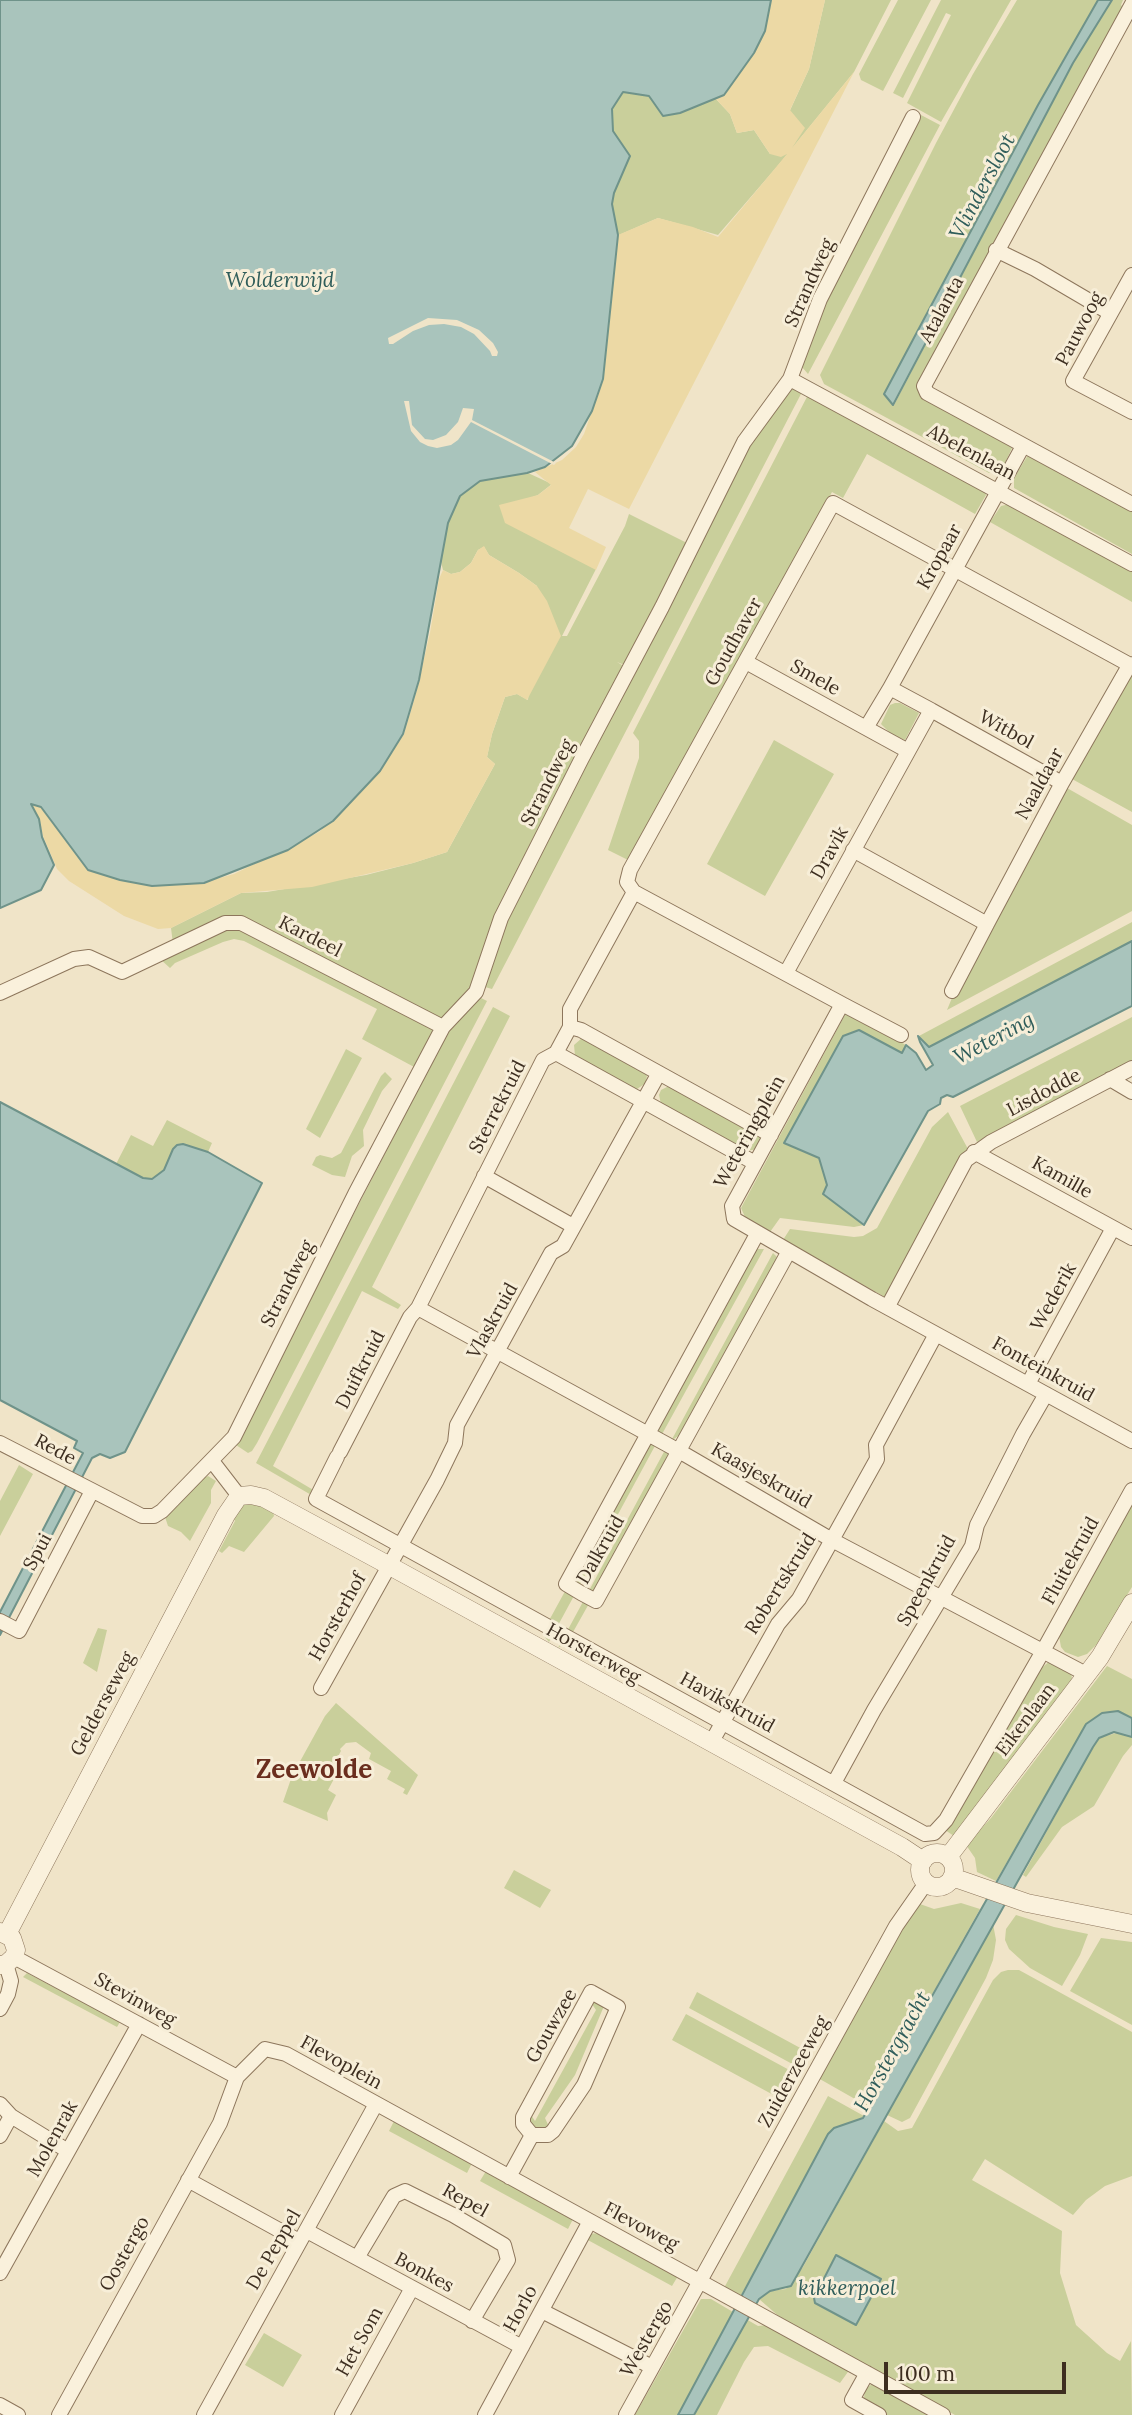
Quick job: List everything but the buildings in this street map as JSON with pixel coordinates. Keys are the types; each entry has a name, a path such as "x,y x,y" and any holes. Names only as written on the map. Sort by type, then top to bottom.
{"street":[{"name":"Atalanta","path":"1132,4 923,386 927,393 1132,504"},
{"name":"Strandweg","path":"88,1489 142,1516 154,1516 234,1437 355,1194 443,1027 476,992 502,918 744,442 790,379 820,299 913,117"},
{"path":"996,250 1035,269 1110,313"},
{"name":"Pauwoog","path":"1132,275 1073,381 1132,412"},
{"name":"Abelenlaan","path":"790,379 1132,564"},
{"name":"Kropaar","path":"866,728 1023,446"},
{"name":"Goudhaver","path":"634,892 627,882 630,870 832,503 1131,665"},
{"name":"Smele","path":"746,662 908,751"},
{"name":"Naaldaar","path":"952,991 1062,783 1131,665"},
{"name":"Witbol","path":"890,688 1062,783"},
{"name":"Dravik","path":"786,973 930,710"},
{"path":"853,850 987,924"},
{"path":"634,892 901,1035"},
{"name":"Sterrekruid","path":"418,1308 543,1060 555,1053 570,1027 570,1009 634,892"},
{"name":"Kardeel","path":"0,993 74,959 89,957 122,972 225,923 241,923 443,1027"},
{"name":"Weteringplein","path":"842,1004 732,1206 734,1219 936,1334"},
{"path":"570,1027 581,1030 771,1135"},
{"path":"555,1053 755,1163"},
{"name":"Lisdodde","path":"974,1152 1132,1068"},
{"name":"Vlaskruid","path":"388,1565 455,1443 457,1425 551,1254 563,1246 659,1073"},
{"path":"1110,1079 1132,1092"},
{"path":"888,1306 966,1160 974,1152"},
{"name":"Kamille","path":"974,1152 1132,1238"},
{"path":"484,1177 573,1226"},
{"name":"Wederik","path":"1028,1384 1113,1228"},
{"name":"Dalkruid","path":"757,1234 566,1584 596,1601 789,1251"},
{"name":"Kaasjeskruid","path":"418,1308 647,1433 832,1540 1086,1674"},
{"name":"Duifkruid","path":"316,1499 410,1317 418,1308"},
{"name":"Fonteinkruid","path":"936,1334 1132,1441"},
{"name":"Robertskruid","path":"711,1743 778,1623 799,1599 877,1459 876,1445 936,1334"},
{"name":"Speenkruid","path":"834,1783 874,1710 972,1546 977,1525 1023,1433 1046,1394"},
{"name":"Rede","path":"0,1443 88,1489"},
{"path":"212,1461 239,1496"},
{"name":"Spui","path":"10,1626 88,1489"},
{"name":"Fluitekruid","path":"1043,1651 1132,1490"},
{"name":"Horsterweg","path":"239,1496 264,1498 902,1847 923,1861"},
{"name":"Gelderseweg","path":"4,1933 226,1515 239,1496"},
{"name":"Havikskruid","path":"316,1499 925,1834 934,1833 941,1828 1043,1651"},
{"name":"Horsterhof","path":"321,1688 388,1565"},
{"name":"Eikenlaan","path":"948,1857 1100,1657 1132,1603"},
{"path":"934,1853 948,1857 954,1869 952,1877 942,1886 926,1884 920,1871 923,1861 934,1853"},
{"path":"952,1877 1027,1903 1076,1915 1132,1924"},
{"name":"Zuiderzeeweg","path":"702,2282 896,1926 926,1884"},
{"path":"0,2009 8,1994 8,1966 16,1944 4,1933"},
{"name":"Stevinweg","path":"8,1966 139,2024 237,2077"},
{"name":"Gouwzee","path":"592,1992 618,2007 584,2085 548,2135 531,2134 523,2124 523,2117 592,1992"},
{"name":"Molenrak","path":"2,2263 139,2024"},
{"name":"Flevoplein","path":"237,2077 265,2049 286,2054 396,2115"},
{"name":"Oostergo","path":"59,2415 225,2112 237,2077"},
{"path":"0,2104 11,2116 68,2151"},
{"name":"De Peppel","path":"204,2415 376,2104"},
{"name":"Flevoweg","path":"396,2115 943,2415"},
{"path":"0,2136 11,2116"},
{"name":"Gouwzee","path":"509,2177 531,2134"},
{"name":"Bonkes","path":"188,2179 303,2236 357,2258 522,2347"},
{"name":"Repel","path":"357,2258 394,2196 405,2190 453,2215 504,2245 508,2260 472,2321"},
{"name":"Horlo","path":"485,2415 590,2221"},
{"name":"Westergo","path":"626,2415 702,2282"},
{"name":"Het Som","path":"342,2415 412,2288"},
{"path":"542,2311 652,2367"},
{"path":"867,2373 852,2400 879,2415"},
{"path":"0,2405 18,2415"}],"green space":[{"name":"Wolderwijd","path":"0,0 771,0 765,31 754,53 724,95 715,98 730,114 737,133 754,130 770,154 809,69 825,0 891,0 854,72 718,235 658,218 619,235 604,379 592,411 572,446 545,467 528,473 552,484 528,499 596,569 562,636 567,636 629,514 689,544 627,666 617,662 627,668 474,990 444,1022 241,920 173,944 171,928 241,893 267,892 366,875 447,852 495,764 487,757 505,697 517,694 528,700 537,586 489,555 484,547 478,550 471,563 460,572 451,574 443,570 441,562 415,692 320,672"},
{"path":"898,0 931,0 883,91 861,80 859,74"},
{"path":"941,0 1011,0 941,122 907,103 951,15 946,13 903,98 893,93"},
{"path":"1017,0 1098,0 1038,105 884,394 894,405 1073,63 1112,0 1123,0 1123,7 918,388 1011,441 1012,448 1004,465 998,471 989,473 824,384 820,375 936,143"},
{"path":"921,115 940,125 808,374 802,367 825,300"},
{"path":"791,386 802,392 492,989 485,987 508,914 747,445"},
{"path":"809,393 985,491 986,495 975,514 867,454 843,498 832,492 630,861 608,850 639,758 639,741 633,733"},
{"path":"1028,455 1132,506 1132,554 1014,488 1014,478"},
{"path":"1010,504 1132,570 1132,602 990,522 1001,506"},
{"path":"1132,676 1132,812 1072,779"},
{"path":"895,703 919,713 905,740 891,734 881,724 890,705"},
{"path":"774,740 834,774 765,896 707,864"},
{"path":"1067,788 1132,825 1132,911 947,1010 954,993"},
{"path":"1132,922 1132,941 929,1047 919,1036"},
{"path":"241,928 432,1029 432,1035 416,1068 362,1039 377,1009 244,941 234,939 223,942 175,963 170,968 160,959 212,929"},
{"path":"479,997 487,1001 257,1443 248,1453 236,1445 238,1438 453,1022"},
{"path":"493,1007 510,1016 372,1287 401,1305 398,1309 362,1291 273,1466 315,1491 313,1496 256,1463"},
{"path":"846,1013 906,1045 902,1053 859,1030 784,1143 819,1158 827,1185 823,1194 864,1225 854,1227 780,1218 770,1232 745,1217 741,1208"},
{"path":"1132,1017 1132,1062 977,1142 960,1106"},
{"path":"582,1038 647,1074 646,1083 637,1089 631,1088 575,1056 574,1045"},
{"path":"346,1049 362,1058 320,1138 306,1129"},
{"path":"385,1072 392,1079 382,1091 363,1130 364,1146 352,1156 345,1177 332,1175 312,1165 320,1155 332,1158 341,1153"},
{"path":"669,1086 761,1137 757,1149 746,1151 661,1104 661,1090"},
{"path":"948,1112 968,1149 962,1155 885,1297 783,1240 790,1229 854,1237 863,1236 877,1228 932,1127"},
{"path":"167,1120 212,1143 208,1152 183,1144 173,1149 164,1170 152,1179 143,1178 116,1164 131,1135 153,1146"},
{"path":"757,1249 764,1249 661,1436 657,1429"},
{"path":"773,1253 777,1257 776,1266 681,1434 671,1441"},
{"path":"656,1444 549,1642 544,1636 546,1626 645,1445"},
{"path":"665,1450 669,1455 668,1463 568,1641 558,1648"},
{"path":"19,1465 33,1474 0,1536 0,1501"},
{"path":"208,1476 216,1481 211,1490 211,1503 190,1541 181,1532 168,1526 165,1517"},
{"path":"258,1502 273,1511 274,1516 244,1552 229,1546 222,1553 219,1551 235,1521 232,1517 240,1506"},
{"path":"1132,1503 1132,1587 1097,1644 1087,1654 1078,1657 1065,1652 1059,1636"},
{"path":"98,1628 107,1630 97,1672 83,1663"},
{"path":"1050,1661 1071,1672 1072,1679 957,1838 945,1830 1039,1670"},
{"path":"1107,1666 1132,1679 1132,1718 1118,1711 1086,1724 996,1881 977,1872 975,1858 966,1845 991,1818"},
{"path":"336,1703 418,1775 407,1795 403,1793 405,1789 387,1779 391,1771 369,1759 371,1753 356,1742 346,1743 340,1749 336,1760 342,1764 328,1790 336,1795 327,1813 328,1821 283,1802 292,1776 325,1716"},
{"path":"1120,1732 1132,1737 1132,1745 1094,1806 1062,1827 1026,1877 1023,1875 1093,1747 1099,1738"},
{"path":"514,1870 551,1890 540,1908 504,1888"},
{"path":"961,1903 980,1909 869,2107 818,2078 907,1920 920,1904 934,1909"},
{"path":"1016,1915 1088,1934 1080,1955 1062,1986 1030,1968 1009,1949 1005,1940 1006,1929"},
{"path":"993,1924 996,1940 993,1960 986,1978 910,2118 902,2122 887,2115"},
{"path":"1101,1938 1132,1942 1132,2025 1070,1991"},
{"path":"1019,1970 1132,2032 1132,2176 1105,2186 1086,2200 1073,2215 985,2159 972,2180 1062,2231 1060,2273 1076,2325 1120,2361 1131,2341 1132,2415 955,2415 782,2319 759,2299 770,2291 786,2289 803,2267 884,2121 898,2131 912,2128 993,1980 1001,1972"},
{"path":"27,1973 120,2022 117,2027 23,1977"},
{"path":"697,1992 804,2050 796,2066 689,2008"},
{"path":"590,2001 612,2006 612,2016 604,2006 575,2075 545,2118 550,2129 534,2132 527,2115 529,2112 535,2121 596,2010"},
{"path":"686,2014 793,2072 779,2098 672,2040"},
{"path":"828,2096 864,2116 858,2121 834,2128 740,2297 724,2288"},
{"path":"394,2121 472,2163 467,2173 389,2131"},
{"path":"486,2171 573,2219 568,2229 480,2181"},
{"path":"598,2233 678,2276 672,2286 586,2239 590,2234"},
{"path":"701,2299 711,2299 733,2312 678,2415 635,2415"},
{"path":"746,2319 758,2326 767,2325 850,2369 840,2383 768,2346 754,2347 717,2415 694,2415"},
{"path":"264,2333 302,2355 283,2387 245,2365"},
{"path":"872,2384 932,2415 884,2415 864,2398 865,2389"}],"sand":[{"path":"771,0 825,0 809,69 790,110 805,128 792,148 854,72 629,509 588,489 569,528 606,547 596,570 505,523 499,505 538,495 551,485 535,472 562,460 576,447 584,434 603,379 618,235 658,218 718,237 787,154 781,157 770,154 754,130 737,133 730,114 715,98 724,95 754,53 765,31"},
{"path":"484,546 489,555 537,586 547,601 561,636 527,700 517,694 505,697 487,757 495,764 447,852 413,863 312,887 241,893 171,928 158,929 124,916 69,881 57,869 39,819 29,804 34,803 41,808 81,862 90,870 129,882 152,885 205,882 234,874 319,832 355,798 390,756 404,734 430,633 439,579 443,570 451,574 460,572"}],"water":[{"name":"Wolderwijd","path":"0,0 771,0 765,31 754,53 724,95 680,113 663,116 649,96 623,92 612,109 613,131 630,156 612,204 618,235 603,379 592,411 572,446 545,467 480,481 460,496 448,523 419,680 403,734 380,771 333,821 288,850 204,883 152,886 88,870 41,807 31,804 39,819 42,837 54,865 41,890 0,908"},
{"path":"1098,0 1112,0 1073,63 893,405 884,394 1038,105"},
{"name":"Wetering","path":"1132,941 1132,1006 953,1097 947,1095 941,1098 940,1104 928,1111 864,1225 823,1194 827,1185 819,1158 784,1143 843,1036 859,1030 902,1053 906,1045 916,1053 926,1070 933,1065 918,1036 929,1047"},
{"path":"0,1102 143,1178 152,1179 164,1170 173,1149 183,1144 208,1152 262,1183 125,1452 110,1458 100,1454 92,1458 0,1635 0,1612 83,1453 74,1448 77,1441 0,1400"},
{"path":"1118,1711 1132,1718 1132,1737 1114,1732 1099,1738 1093,1747 791,2286 770,2291 759,2299 694,2415 678,2415 828,2134 834,2128 863,2118 1086,1724 1102,1713"},
{"name":"kikkerpoel","path":"836,2255 881,2279 856,2325 815,2303 814,2298"}],"pier":[{"path":"428,318 457,320 479,330 493,343 498,352 497,356 492,356 474,334 461,327 444,324 429,325 389,344 388,338"},
{"path":"404,401 409,401 412,425 425,439 433,440 446,435 458,422 463,408 474,409 472,420 556,463 554,465 471,422 451,445 437,448 428,446 420,442 411,431"}],"district":[{"name":"Zeewolde","path":"314,1771"}],"water label":[{"name":"Vlindersloot","path":"983,187"},
{"name":"Horstergracht","path":"893,2052"}]}
